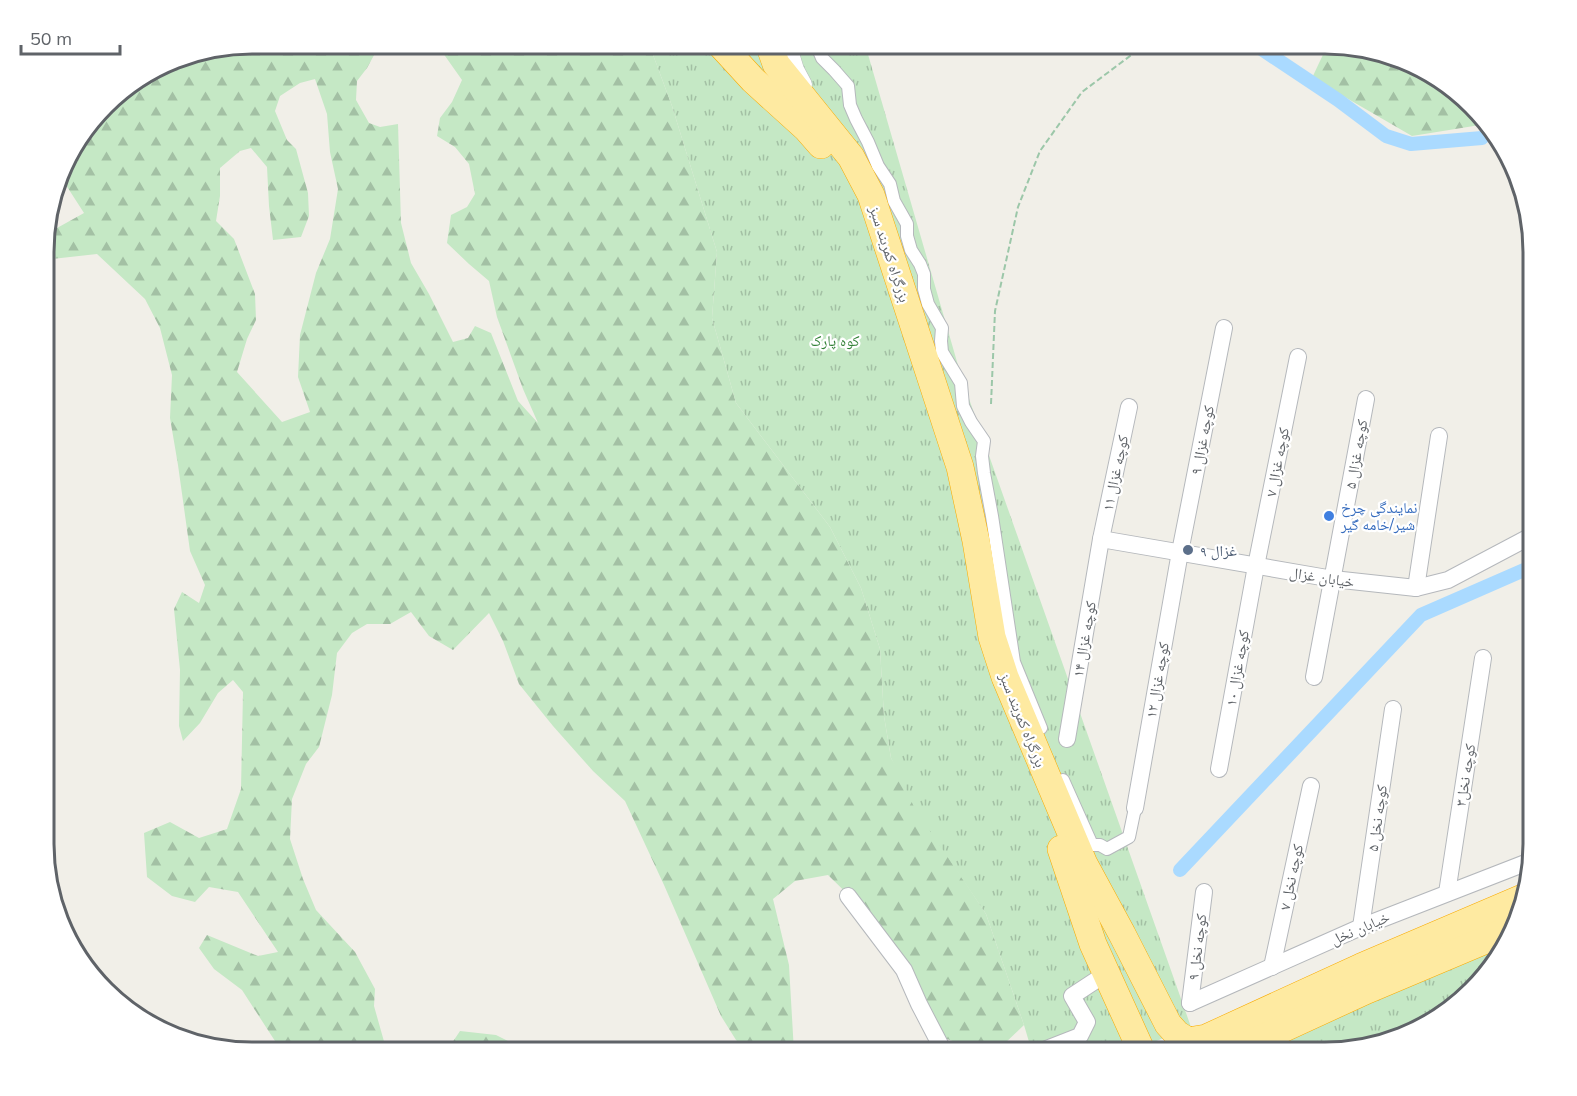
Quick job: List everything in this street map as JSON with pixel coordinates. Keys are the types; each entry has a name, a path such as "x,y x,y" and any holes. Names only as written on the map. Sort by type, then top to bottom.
{"highway":[{"name":"بزرگراه کمربند سبز","path":"729,54 753,80 807,129 837,163 856,198 945,472 962,543 976,642 990,683 1069,869 1093,944 1138,1042"},
{"name":"بزرگراه کمربند سبز","path":"772,54 776,64 851,157 871,195 960,467 976,541 992,638 1005,677 1072,839 1168,1024 1188,1041 1206,1038 1361,967 1515,901"},
{"path":"1093,944 1098,934 1105,930 1115,930 1122,934"},
{"path":"1254,1042 1367,990 1502,933"}],"street":[{"path":"789,54 794,70 819,117"},
{"path":"820,54 848,86 850,105 878,166 890,184 900,214 907,224 907,236 911,250 924,274 924,289 928,304 942,328 942,352 961,383 963,406 984,441 982,456 984,473 993,516 1014,662 1047,743"},
{"name":"کوچه غزال ۹","path":"1180,552 1224,328"},
{"name":"کوچه غزال ۷","path":"1256,566 1298,357"},
{"name":"کوچه غزال ۵","path":"1314,677 1366,399"},
{"name":"کوچه غزال ۱۱","path":"1101,538 1129,407"},
{"path":"1416,588 1439,436"},
{"name":"خیابان غزال","path":"1101,538 1333,579 1416,588 1448,580 1523,540"},
{"name":"کوچه غزال ۱۴","path":"1067,739 1101,538"},
{"name":"کوچه غزال ۱۲","path":"1135,808 1180,552"},
{"name":"کوچه غزال ۱۰","path":"1219,769 1256,566"},
{"name":"کوچه نخل۳","path":"1447,892 1483,658"},
{"name":"کوچه نخل ۵","path":"1361,927 1393,709"},
{"path":"1060,773 1092,845 1100,845 1107,849 1129,837 1135,808"},
{"name":"کوچه نخل ۷","path":"1272,967 1311,786"},
{"name":"خیابان نخل","path":"1190,1003 1361,927 1522,864"},
{"name":"کوچه نخل ۹","path":"1190,1003 1204,892"},
{"path":"848,896 904,970 939,1042"},
{"path":"1065,1042 1080,1036 1087,1022 1072,996 1107,973"}],"lane":[{"path":"1077,1042 1080,1036"}],"path":[{"path":"991,404 995,311 1018,207 1040,151 1082,92 1133,54"}],"green space":[{"path":"375,54 357,81 356,100 369,123 380,127 398,124 401,223 411,263 453,342 468,338 475,326 491,333 518,401 538,423 497,317 489,281 447,243 451,215 467,207 475,194 469,164 455,147 437,136 440,118 452,102 462,80 444,54 653,54 672,106 717,252 712,318 736,403 830,527 861,588 880,649 884,716 891,758 953,864 986,914 1024,1025 1006,1042 955,1042 933,1034 873,919 828,875 795,881 773,899 789,965 793,1042 738,1042 721,1016 625,801 593,771 519,684 503,641 489,613 453,650 429,636 411,612 390,624 367,624 352,633 337,653 332,695 319,747 306,764 292,799 290,839 303,879 316,910 355,952 375,989 374,1006 384,1042 275,1042 242,990 214,969 199,948 207,935 258,956 278,952 238,892 209,887 195,902 172,896 147,877 144,833 170,822 199,838 227,829 241,789 243,692 233,680 218,693 200,723 183,741 179,726 180,670 174,609 182,592 199,603 205,585 190,551 170,418 172,375 160,328 145,299 97,254 54,259 56,229 84,213 66,184 80,153 103,121 121,103 164,74 188,64 226,56","holes":["315,79 327,114 330,152 338,189 330,239 316,273 300,335 298,377 310,412 282,422 237,372 247,339 256,320 255,294 234,239 216,221 220,196 220,168 240,151 251,148 267,167 273,240 301,237 309,216 308,193 296,149 287,140 275,111 280,96 300,83"]},
{"name":"کوه پارک","path":"653,54 868,54 962,379 1191,1027 1154,1042 1029,1042 986,914 915,809 891,758 884,716 880,649 861,588 830,527 736,403 712,318 717,252 672,106"},
{"path":"1323,54 1338,54 1389,64 1424,80 1446,95 1477,125 1412,136 1312,78"},
{"path":"1496,945 1474,975 1456,993 1413,1022 1377,1035 1351,1040 1283,1042"},
{"path":"460,1031 496,1035 510,1042 453,1042"}],"waterway":[{"path":"1269,54 1338,100 1386,136 1411,144 1482,138"},
{"path":"1180,870 1421,615 1523,570"}],"place":[{"name":"نمایندگی چرخ شیر/خامه گیر","path":"1329,516"},
{"name":"غزال ۹","path":"1188,550"}]}
